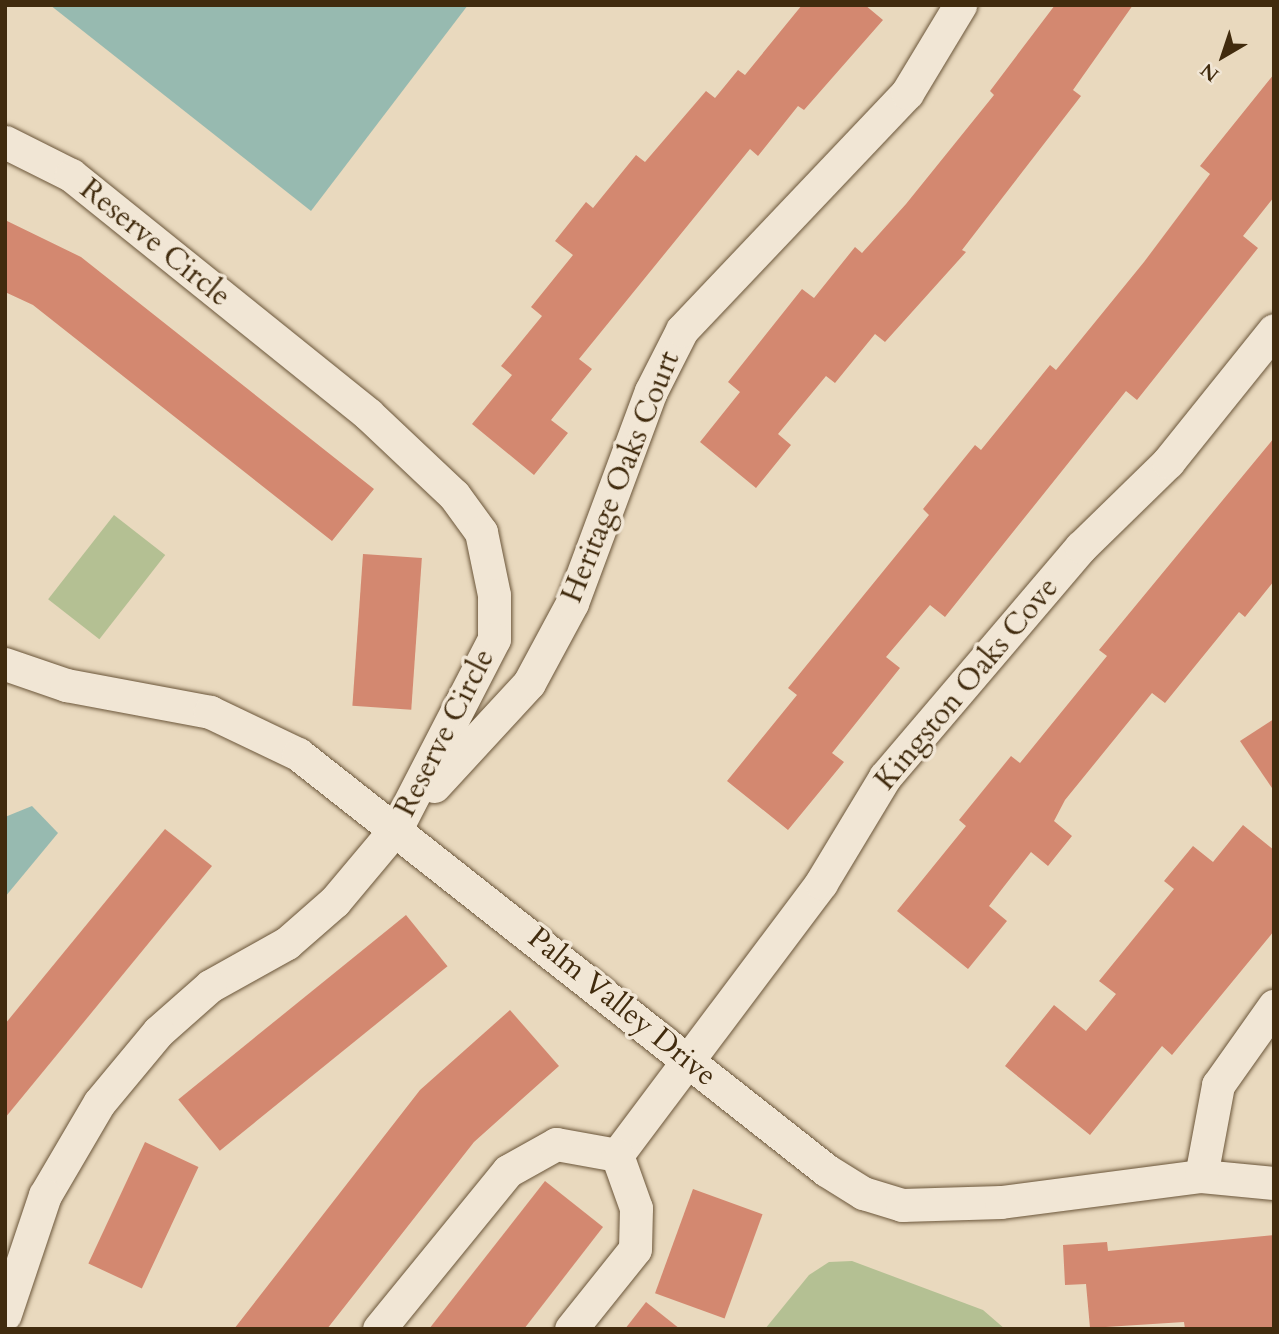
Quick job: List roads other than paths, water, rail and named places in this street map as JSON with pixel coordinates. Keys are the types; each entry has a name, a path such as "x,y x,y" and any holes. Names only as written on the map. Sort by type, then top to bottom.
{"street":[{"name":"Heritage Oaks Court","path":"397,827 528,683 572,603 651,391 682,330 907,93 960,5"},
{"name":"Reserve Circle","path":"5,142 71,175 368,414 454,495 481,532 494,596 494,639 397,827 335,901 287,943 210,986 158,1032 99,1103 45,1195 5,1314"},
{"name":"Kingston Oaks Cove","path":"617,1155 686,1059 821,883 885,777 1081,547 1168,462 1274,330"},
{"name":"Palm Valley Drive","path":"5,664 66,685 210,712 258,731 333,777 826,1170 863,1193 902,1205 1001,1202 1201,1176 1274,1183"},
{"path":"1201,1176 1218,1086 1274,1006"},
{"path":"379,1329 508,1171 556,1144 617,1155 636,1208 635,1249 571,1329"}],"water":[{"path":"50,5 468,5 311,211"},
{"path":"32,806 58,833 5,897 5,817"}]}
